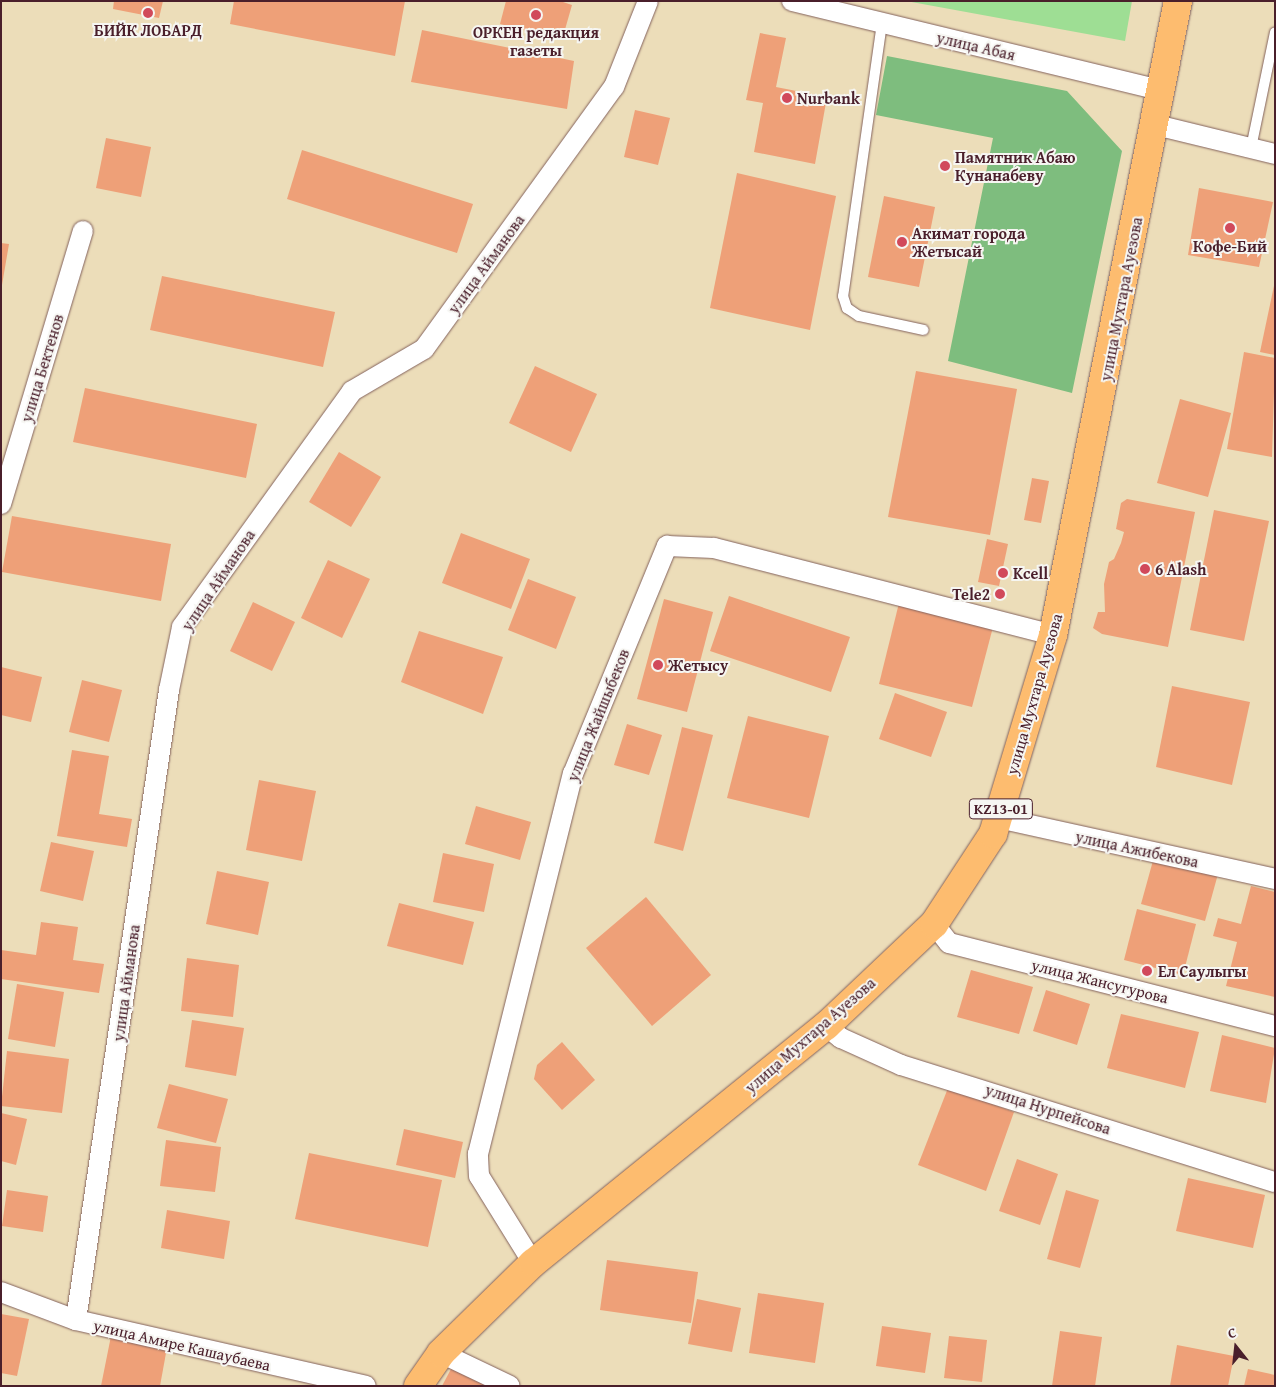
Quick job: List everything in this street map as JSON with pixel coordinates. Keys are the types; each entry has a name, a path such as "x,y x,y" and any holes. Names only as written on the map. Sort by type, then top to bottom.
{"main road":[{"name":"улица Мухтара Ауезова","path":"418,1386 441,1353 533,1263 826,1026 934,924 993,834 1053,635 1156,125 1178,1"}],"street":[{"name":"улица Айманова","path":"76,1320 169,690 182,627 352,391 424,349 614,87 648,1"},
{"name":"улица Абая","path":"792,1 1161,90"},
{"path":"1156,125 1275,154"},
{"name":"улица Бектенов","path":"1,504 83,231"},
{"name":"улица Жайшыбеков","path":"533,1263 478,1176 478,1154 573,774 666,546 714,548 1053,635"},
{"name":"улица Ажибекова","path":"998,818 1275,879"},
{"name":"улица Жансугурова","path":"934,924 949,943 1275,1026"},
{"name":"улица Нурпейсова","path":"826,1026 841,1038 900,1065 1275,1182"},
{"name":"улица Амире Кашаубаева","path":"1,1292 76,1320 366,1386"},
{"path":"441,1353 510,1386"}],"lane":[{"path":"882,23 843,296 847,308 859,316 924,330"},
{"path":"1251,148 1275,32"}],"green space":[{"path":"906,1 1132,1 1125,41"},
{"path":"887,56 1067,91 1122,151 1072,393 948,361 993,138 876,115"}],"building":[{"name":"БИЙК ЛОБАРД","path":"114,1 163,1 159,18 113,9"},
{"path":"234,1 405,1 395,56 230,24"},
{"name":"ОРКЕН редакция газеты","path":"506,1 560,1 572,5 562,40 500,24"},
{"path":"422,30 574,61 567,109 411,82"},
{"name":"Nurbank","path":"760,33 786,38 776,87 827,97 815,164 754,152 763,103 746,100"},
{"path":"635,110 670,118 658,165 624,157"},
{"path":"106,138 151,147 141,197 96,188"},
{"path":"302,150 473,204 457,253 287,199"},
{"path":"737,173 836,196 810,330 710,308"},
{"name":"Кофе-Бий","path":"1199,188 1273,202 1259,267 1188,255"},
{"name":"Акимат города Жетысай","path":"884,196 935,207 919,287 868,277"},
{"path":"1,243 9,244 2,285 1,285"},
{"path":"162,276 335,312 323,367 150,330"},
{"path":"1275,281 1275,355 1260,352"},
{"path":"1244,352 1275,358 1272,457 1227,449"},
{"path":"535,366 597,394 571,452 509,423"},
{"path":"916,371 1017,389 990,535 888,517"},
{"path":"85,388 257,424 246,478 73,442"},
{"path":"1180,399 1231,413 1208,497 1157,483"},
{"path":"339,452 381,477 351,527 309,502"},
{"path":"1032,478 1049,481 1041,523 1024,520"},
{"name":"6 Alash","path":"1127,499 1195,512 1168,647 1102,634 1093,628 1098,612 1105,612 1104,584 1109,562 1114,559 1124,532 1116,529 1121,503"},
{"path":"1214,510 1269,521 1244,641 1190,630"},
{"path":"12,516 171,544 161,601 2,572"},
{"path":"461,533 530,559 511,609 442,583"},
{"path":"987,539 1008,544 999,586 978,582"},
{"path":"328,560 370,579 342,638 301,618"},
{"path":"528,579 576,597 556,649 508,630"},
{"path":"729,596 850,637 831,692 710,651"},
{"path":"664,599 713,612 687,712 637,699"},
{"path":"253,602 295,622 272,671 230,651"},
{"path":"899,603 993,627 972,707 879,684"},
{"path":"419,631 503,657 483,714 401,682"},
{"path":"1,667 42,677 31,722 1,715"},
{"path":"82,680 122,690 109,742 69,732"},
{"path":"1172,686 1250,702 1232,785 1156,767"},
{"path":"895,693 947,712 931,757 879,739"},
{"path":"748,716 829,736 809,818 727,798"},
{"path":"627,724 662,735 649,775 614,765"},
{"path":"682,727 713,735 683,851 654,843"},
{"path":"72,750 109,756 99,814 132,819 127,847 57,836"},
{"path":"259,780 316,791 302,861 246,850"},
{"path":"476,806 531,822 520,860 465,844"},
{"path":"51,842 94,851 83,901 40,891"},
{"path":"443,853 494,864 484,912 433,902"},
{"path":"1154,857 1218,874 1205,921 1141,904"},
{"path":"217,871 269,882 258,935 206,924"},
{"path":"1251,886 1275,892 1275,997 1226,986 1237,942 1213,936 1218,918 1241,924"},
{"path":"646,897 711,975 652,1026 586,948"},
{"path":"399,903 474,922 463,965 387,946"},
{"path":"1137,909 1196,924 1183,975 1124,960"},
{"path":"41,922 78,927 73,960 104,964 99,993 1,979 1,950 36,955"},
{"path":"187,958 239,965 233,1017 181,1011"},
{"path":"971,970 1033,987 1019,1034 957,1017"},
{"path":"17,984 64,992 55,1047 8,1039"},
{"path":"1046,990 1090,1004 1077,1045 1033,1031"},
{"path":"1121,1014 1199,1032 1185,1088 1107,1068"},
{"path":"192,1020 244,1028 236,1076 185,1067"},
{"path":"1222,1035 1275,1048 1266,1103 1210,1091"},
{"path":"562,1042 595,1080 562,1110 534,1079 537,1065"},
{"path":"7,1051 69,1059 62,1113 1,1106"},
{"path":"169,1084 228,1099 216,1143 157,1128"},
{"path":"948,1088 1014,1112 986,1191 918,1165"},
{"path":"1,1113 27,1119 16,1165 1,1161"},
{"path":"404,1129 463,1142 455,1178 396,1165"},
{"path":"166,1140 221,1147 215,1192 160,1186"},
{"path":"309,1153 442,1180 428,1247 295,1219"},
{"path":"1017,1159 1058,1174 1040,1225 999,1211"},
{"path":"1188,1178 1265,1195 1253,1248 1176,1231"},
{"path":"7,1190 48,1196 43,1232 2,1226"},
{"path":"1066,1190 1099,1200 1080,1268 1047,1259"},
{"path":"167,1210 230,1221 224,1259 161,1248"},
{"path":"607,1260 698,1272 691,1323 600,1310"},
{"path":"758,1293 824,1303 815,1363 749,1353"},
{"path":"697,1299 741,1308 732,1352 688,1344"},
{"path":"1,1314 29,1319 17,1376 1,1373"},
{"path":"882,1326 931,1333 925,1373 876,1366"},
{"path":"112,1331 168,1342 160,1386 101,1386"},
{"path":"1060,1331 1102,1337 1095,1386 1052,1386"},
{"path":"949,1336 987,1340 982,1382 944,1378"},
{"path":"1177,1345 1234,1356 1228,1386 1170,1386"},
{"path":"451,1369 488,1386 442,1386"},
{"path":"1248,1369 1275,1375 1275,1386 1244,1386"}],"place":[{"name":"БИЙК ЛОБАРД","path":"148,13"},
{"name":"ОРКЕН редакция газеты","path":"536,15"},
{"name":"Nurbank","path":"787,98"},
{"name":"Памятник Абаю Кунанабеву","path":"945,166"},
{"name":"Кофе-Бий","path":"1230,228"},
{"name":"Акимат города Жетысай","path":"902,242"},
{"name":"6 Alash","path":"1145,569"},
{"name":"Kcell","path":"1003,573"},
{"name":"Tele2","path":"1000,594"},
{"name":"Жетысу","path":"658,665"},
{"name":"Ел Саулыгы","path":"1147,971"}]}
